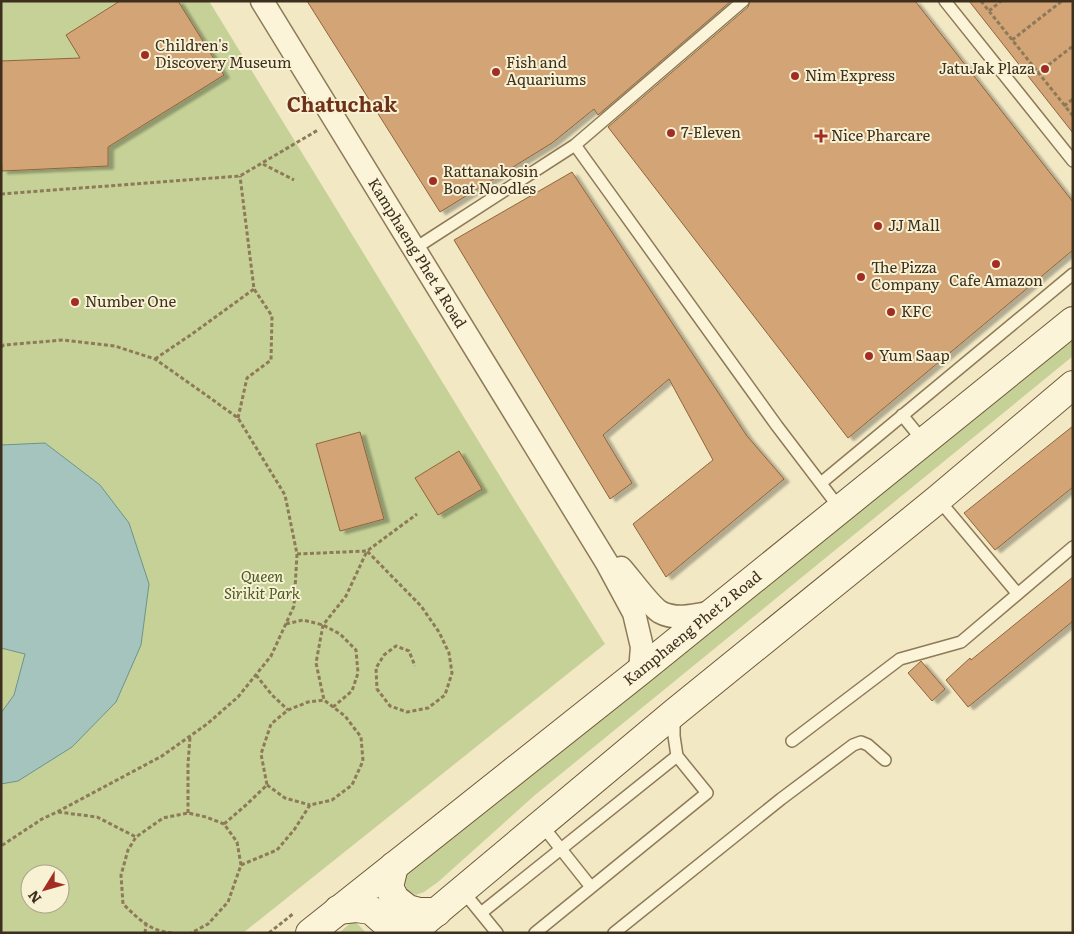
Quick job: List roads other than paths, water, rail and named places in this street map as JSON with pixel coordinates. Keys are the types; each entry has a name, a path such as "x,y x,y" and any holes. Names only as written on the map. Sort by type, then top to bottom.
{"main road":[{"name":"Kamphaeng Phet 2 Road","path":"310,933 714,612 1073,321"},
{"path":"410,933 674,713 938,499 1073,386"},
{"path":"394,866 389,887 395,899 408,909 419,912 437,912"},
{"path":"338,910 356,908 371,910 397,933"}],"street":[{"name":"Kamphaeng Phet 4 Road","path":"262,1 607,563 634,612 642,647 640,671"},
{"name":"Kamphaeng Phet 4 Road","path":"572,507 648,601 660,612 674,616 694,616 714,612"}],"lane":[{"path":"414,249 575,145 743,1"},
{"path":"945,1 1073,161"},
{"path":"575,145 777,426 841,510"},
{"path":"821,483 1073,274"},
{"path":"902,415 924,442"},
{"path":"938,499 1018,593"},
{"path":"792,741 900,659 961,642 1073,547"},
{"path":"535,933 708,793 677,756 674,736 674,713"},
{"path":"614,933 781,799 853,745 861,742 868,745 886,760"},
{"path":"481,914 677,756"},
{"path":"541,824 592,887"},
{"path":"462,890 497,933"}],"water":[{"path":"45,443 100,485 129,523 149,584 141,645 116,702 72,747 18,781 1,784 1,713 14,695 25,654 1,648 1,445"}],"place":[{"name":"Children's Discovery Museum","path":"145,55"},
{"name":"JatuJak Plaza","path":"1045,69"},
{"name":"Fish and Aquariums","path":"496,72"},
{"name":"Nim Express","path":"795,76"},
{"name":"7-Eleven","path":"671,133"},
{"name":"Nice Pharcare","path":"821,136"},
{"name":"Rattanakosin Boat Noodles","path":"433,181"},
{"name":"JJ Mall","path":"878,226"},
{"name":"Cafe Amazon","path":"996,264"},
{"name":"The Pizza Company","path":"861,277"},
{"name":"Number One","path":"75,302"},
{"name":"KFC","path":"891,312"},
{"name":"Yum Saap","path":"869,356"}],"district":[{"name":"Chatuchak","path":"342,105"}],"park label":[{"name":"Queen Sirikit Park","path":"262,586"}]}
